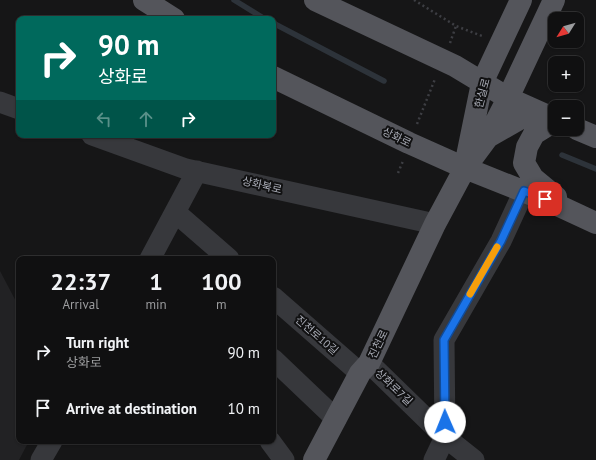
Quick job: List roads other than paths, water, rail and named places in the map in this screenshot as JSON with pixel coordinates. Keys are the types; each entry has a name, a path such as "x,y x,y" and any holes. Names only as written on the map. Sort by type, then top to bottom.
{"main road":[{"path":"144,0 169,16"},
{"path":"315,0 455,66 508,98 548,117"},
{"name":"한실로","path":"464,168 482,82 502,43 521,0"},
{"name":"한실로","path":"488,137 554,0"},
{"name":"상화로","path":"276,78 464,168 524,191 589,220"},
{"path":"464,168 488,137 523,117 548,119"},
{"path":"548,125 534,134 526,147 524,163 533,178 589,220"},
{"path":"584,131 596,137"},
{"name":"진천로","path":"314,460 365,368 464,168"}],"street":[{"path":"0,102 16,108"},
{"name":"상화북로","path":"100,138 186,169 435,224"},
{"path":"157,255 175,212 197,171"},
{"path":"434,460 445,437 444,340 501,241 524,191"},
{"path":"175,212 226,256"},
{"name":"진천로10길","path":"276,299 365,368"},
{"path":"276,362 336,419"},
{"name":"상화로7길","path":"365,368 474,460"},
{"path":"41,460 50,444"},
{"path":"272,444 284,460"}],"waterway":[{"path":"234,0 260,16"},
{"path":"276,25 384,81"},
{"path":"562,155 596,169"}]}
